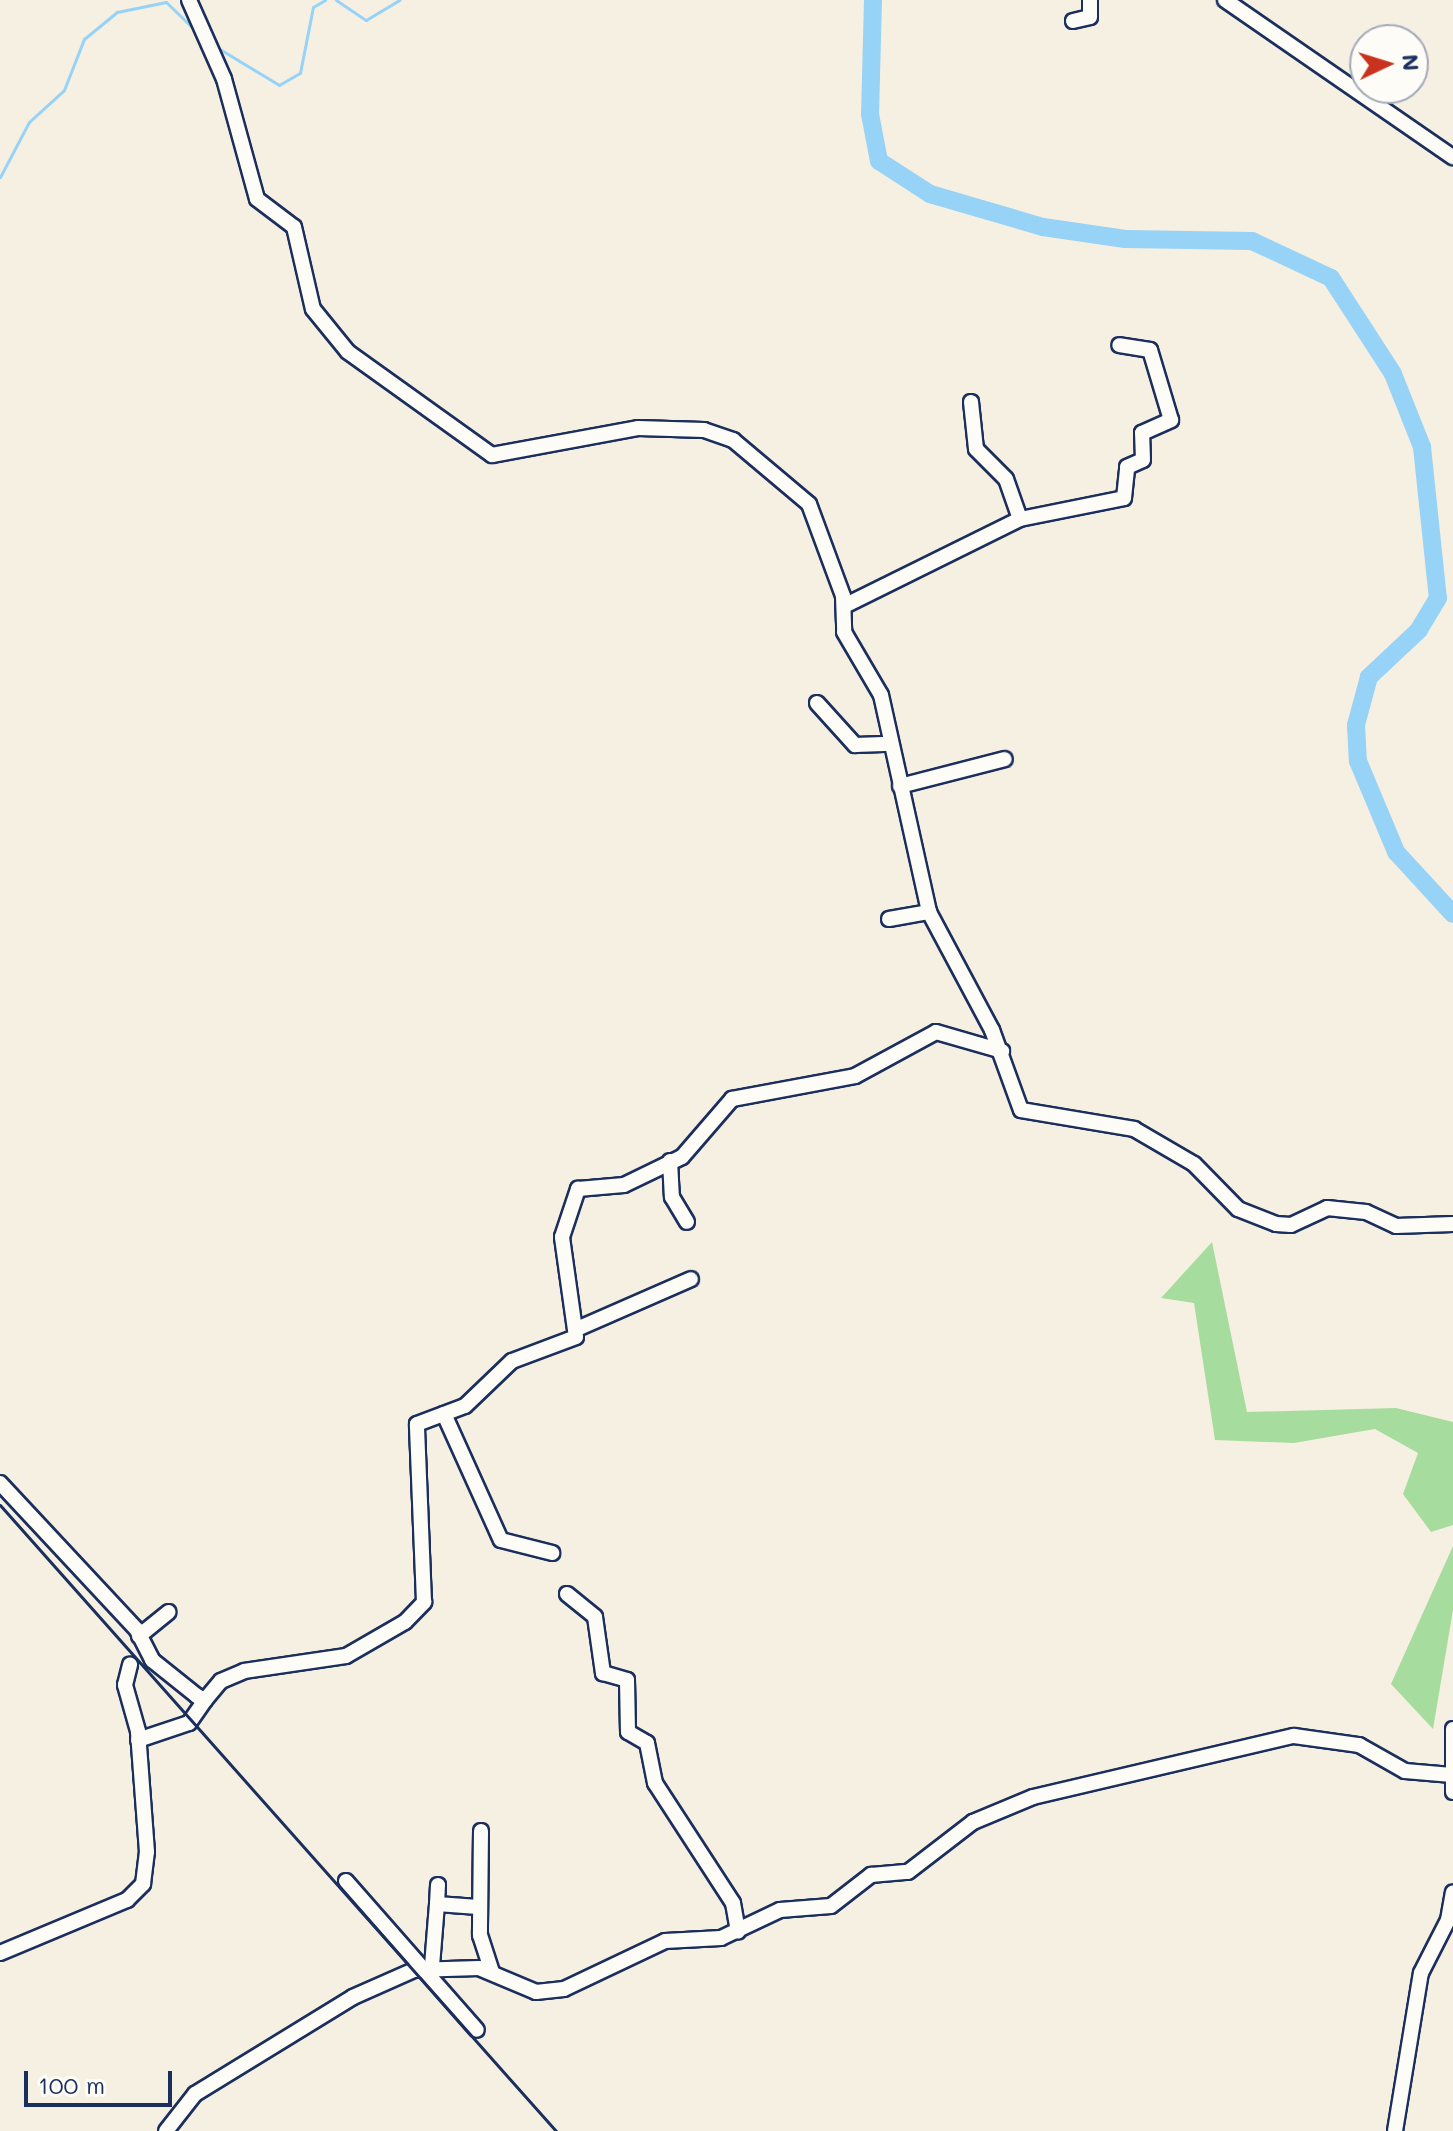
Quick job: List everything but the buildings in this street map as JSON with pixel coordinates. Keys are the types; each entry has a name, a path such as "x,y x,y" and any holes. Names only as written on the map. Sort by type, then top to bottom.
{"street":[{"path":"189,0 203,38 224,79 257,199 294,227 313,309 348,352 386,375 417,408 498,456 638,428 728,437 809,504 844,606 844,632 874,679 929,912 1002,1051 1008,1091 1021,1110 1134,1129 1194,1164 1248,1214 1291,1225 1321,1208 1351,1208 1396,1226 1453,1224"},
{"path":"1073,21 1090,17 1090,0"},
{"path":"1225,0 1453,157"},
{"path":"844,606 1020,519 1124,498 1127,467 1143,460 1142,433 1171,424 1150,350 1119,345"},
{"path":"971,402 976,449 1006,479 1020,519"},
{"path":"817,703 855,745 891,744"},
{"path":"900,786 1005,759"},
{"path":"889,919 929,912"},
{"path":"579,1328 562,1237 578,1189 624,1185 670,1161 699,1143 732,1099 855,1076 942,1030 1002,1051"},
{"path":"670,1161 672,1197 687,1222"},
{"path":"138,1740 189,1723 228,1676 346,1656 419,1609 426,1584 413,1435 417,1424 472,1401 512,1361 562,1347 579,1328 691,1279"},
{"path":"444,1414 501,1540 552,1553"},
{"path":"0,1483 139,1636 152,1660 205,1700"},
{"path":"567,1594 595,1617 603,1673 627,1680 628,1732 647,1743 655,1783 733,1903 738,1932"},
{"path":"139,1636 169,1612"},
{"path":"0,1953 127,1900 143,1884 147,1852 138,1740 125,1685 130,1665"},
{"path":"1453,1729 1453,1792"},
{"path":"166,2131 195,2094 226,2081 353,1997 428,1966 492,1972 549,1992 665,1941 738,1932 780,1910 831,1906 871,1875 908,1872 973,1822 1033,1797 1181,1767 1227,1747 1331,1739 1405,1771 1452,1775"},
{"path":"481,1831 478,1907 492,1972"},
{"path":"346,1881 428,1966 477,2030"},
{"path":"428,1966 438,1885"},
{"path":"1395,2131 1421,1973 1448,1920 1453,1892"},
{"path":"437,1904 478,1907"}],"green space":[{"path":"1212,1242 1247,1412 1396,1408 1453,1422 1453,1525 1431,1532 1403,1494 1418,1453 1375,1429 1294,1443 1215,1440 1194,1303 1161,1298"},
{"path":"1453,1546 1453,1610 1433,1729 1391,1684"}],"waterway":[{"path":"218,48 279,85 300,73 313,7 325,0"},
{"path":"336,0 366,20 399,0"},
{"path":"873,0 870,114 879,161 930,194 1043,227 1125,239 1252,241 1331,278 1393,374 1422,447 1438,598 1419,630 1369,677 1356,725 1358,761 1396,852 1453,914"},
{"path":"0,177 29,122 64,90 84,39 117,12 166,2 199,34"}],"railway":[{"path":"0,1505 556,2131"}]}
